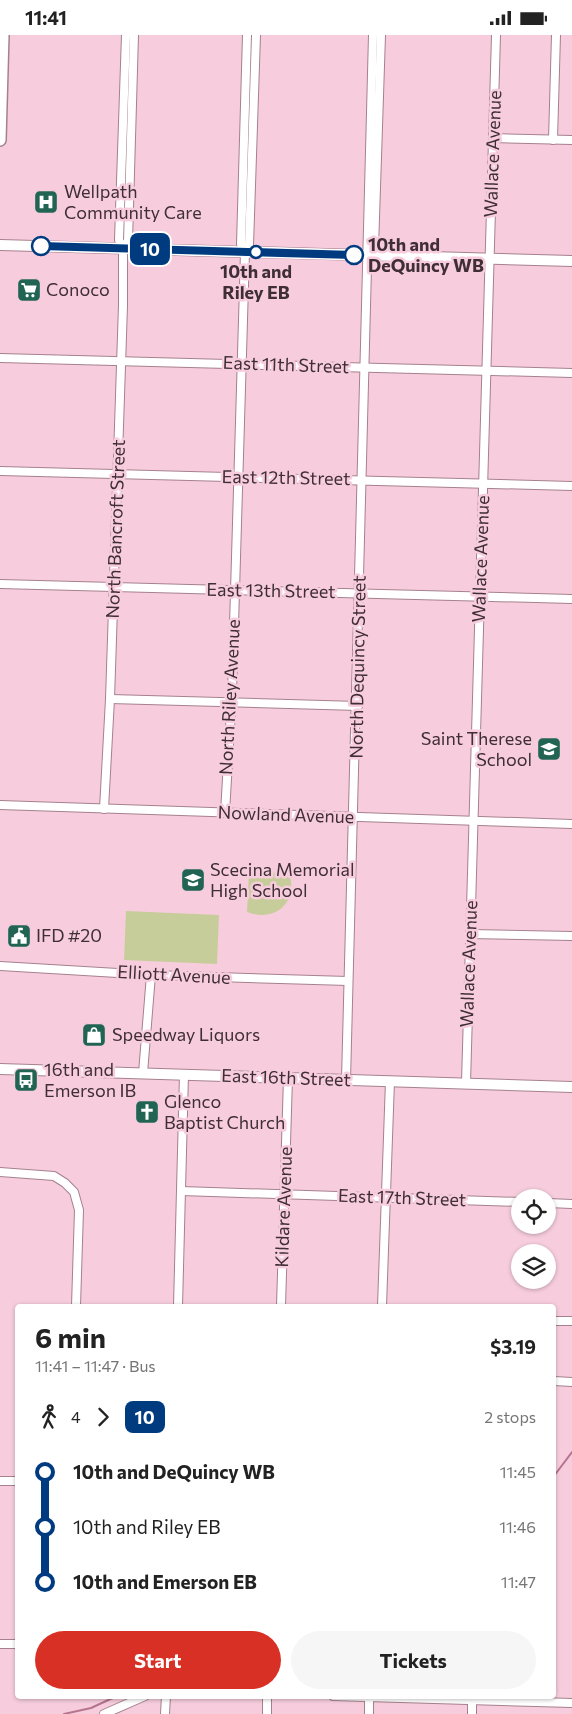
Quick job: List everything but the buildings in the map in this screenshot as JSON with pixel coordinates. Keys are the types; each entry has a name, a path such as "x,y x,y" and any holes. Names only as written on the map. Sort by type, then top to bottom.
{"main road":[{"path":"0,140 3,35"},
{"path":"0,245 572,261"},
{"name":"East 16th Street","path":"0,1069 572,1087"}],"street":[{"name":"North Bancroft Street","path":"104,809 114,587 123,248 128,241 126,35"},
{"name":"North Bancroft Street","path":"128,108 134,35"},
{"name":"North Riley Avenue","path":"225,813 235,590 245,252 249,245 247,35"},
{"name":"North Riley Avenue","path":"249,111 256,35"},
{"name":"North Dequincy Street","path":"346,1079 358,706 365,368 369,255 374,248 373,35"},
{"name":"North Dequincy Street","path":"374,113 381,35"},
{"name":"Wallace Avenue","path":"466,1083 496,35"},
{"path":"553,140 556,35"},
{"path":"493,138 572,141"},
{"name":"East 11th Street","path":"0,358 572,373"},
{"name":"East 12th Street","path":"0,471 572,486"},
{"name":"East 13th Street","path":"0,584 572,599"},
{"path":"110,699 358,706"},
{"name":"Nowland Avenue","path":"0,805 572,824"},
{"path":"470,934 572,936"},
{"name":"Elliott Avenue","path":"0,966 151,975 348,981"},
{"path":"142,1073 151,975"},
{"path":"178,1304 184,1074"},
{"name":"Kildare Avenue","path":"281,1304 288,1078"},
{"path":"382,1304 390,1081"},
{"path":"0,1172 46,1174 57,1177 72,1189 78,1203 76,1304"},
{"name":"East 17th Street","path":"181,1191 511,1202"},
{"path":"556,1203 572,1204"},
{"path":"556,1321 572,1321"},
{"path":"556,1381 572,1382"},
{"path":"0,1481 15,1481"},
{"path":"0,1643 15,1644"},
{"path":"104,1714 138,1699"},
{"path":"165,1714 166,1699"},
{"path":"267,1714 268,1699"},
{"path":"368,1714 369,1699"},
{"path":"472,1699 472,1714"},
{"path":"492,1699 572,1703"}],"green space":[{"path":"249,872 289,873 291,893 282,907 267,915 247,912"},
{"path":"126,911 219,915 217,964 124,960"}],"waterway":[{"path":"556,1473 572,1452"},
{"path":"64,1714 91,1708 110,1699"}],"bus line":[{"name":"10","path":"41,246 354,255"}],"place":[{"name":"Wellpath Community Care","path":"46,202"},
{"name":"10th and Riley EB","path":"256,252"},
{"name":"10th and DeQuincy WB","path":"354,255"},
{"name":"Conoco","path":"29,290"},
{"name":"Saint Therese School","path":"549,749"},
{"name":"Scecina Memorial High School","path":"193,880"},
{"name":"IFD #20","path":"19,936"},
{"name":"Speedway Liquors","path":"94,1035"},
{"name":"16th and Emerson IB","path":"26,1080"},
{"name":"Glenco Baptist Church","path":"147,1112"}]}
